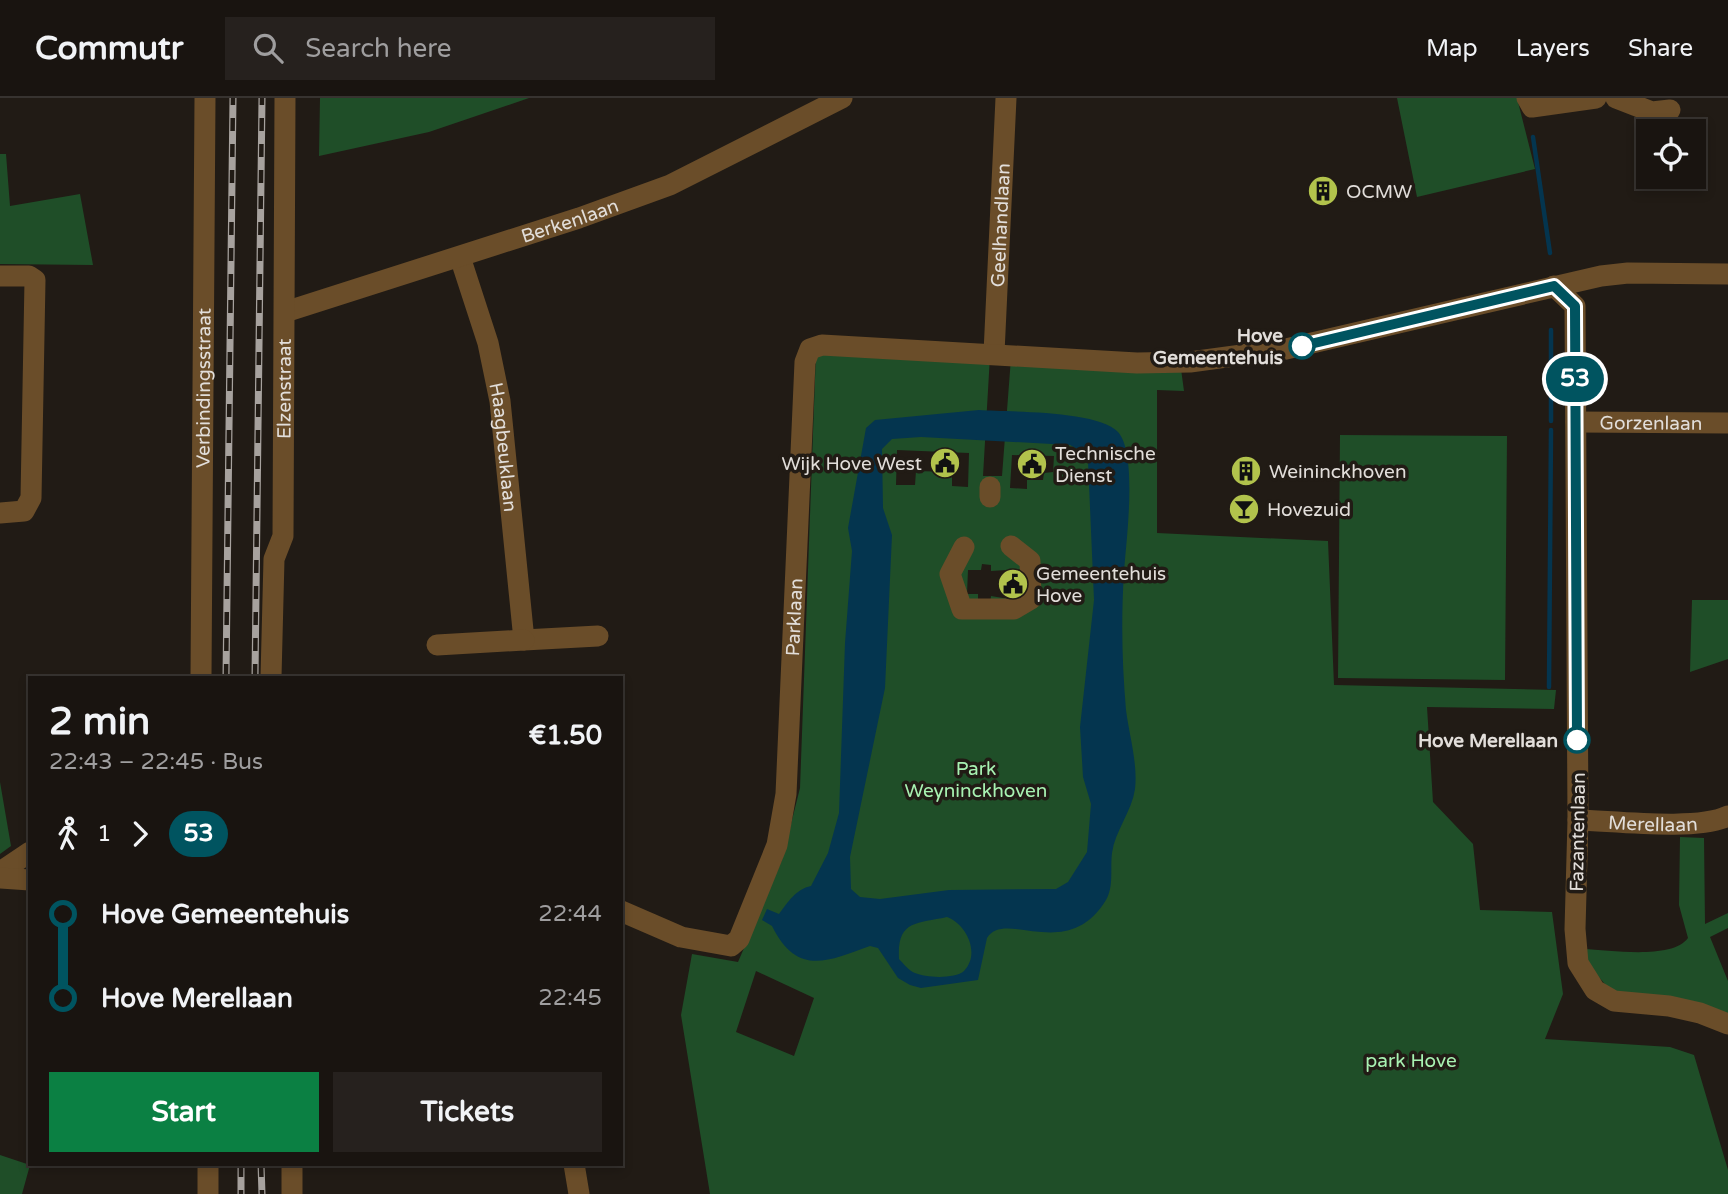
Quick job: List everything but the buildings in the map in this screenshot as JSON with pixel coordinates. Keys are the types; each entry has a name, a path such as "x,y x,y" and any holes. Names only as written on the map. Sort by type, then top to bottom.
{"street":[{"name":"Verbindingsstraat","path":"201,676 205,98"},
{"name":"Elzenstraat","path":"271,676 274,559 283,536 285,98"},
{"name":"Berkenlaan","path":"285,312 460,257 670,185 842,98"},
{"name":"Geelhandlaan","path":"994,353 1006,98"},
{"path":"1530,103 1595,98"},
{"path":"1616,98 1652,112 1670,110"},
{"name":"Haagbeuklaan","path":"460,257 488,342 500,401 524,640"},
{"path":"994,353 1138,363 1190,362 1252,356 1554,286 1628,273 1728,274"},
{"path":"0,276 29,276 35,281 31,498 24,511 0,513"},
{"name":"Fazantenlaan","path":"1554,286 1575,306 1578,820 1575,929 1578,962 1591,985 1614,1001 1669,1006 1700,1013 1728,1024"},
{"name":"Parklaan","path":"623,912 681,937 730,946 739,939 777,845 786,794 805,362 810,349 822,345 994,353"},
{"name":"Gorzenlaan","path":"1576,422 1728,423"},
{"path":"964,547 950,574 962,609 1014,609 1031,598 1030,561 1010,546"},
{"path":"437,645 598,636"},
{"name":"Merellaan","path":"1578,820 1694,822 1716,821 1728,816"},
{"path":"0,872 28,853"},
{"path":"0,878 28,880"},
{"path":"208,1166 208,1194"},
{"path":"292,1166 292,1194"},
{"path":"574,1166 579,1194"}],"green space":[{"path":"320,98 529,98 429,132 319,156"},
{"path":"1397,98 1517,98 1535,169 1417,197"},
{"path":"0,154 6,154 10,206 80,194 93,265 0,264"},
{"path":"816,352 990,356 983,476 1002,476 1011,358 1181,369 1184,391 1157,390 1157,533 1328,541 1334,685 1556,690 1554,709 1427,707 1433,802 1473,844 1480,910 1552,912 1563,994 1545,1039 1670,1047 1694,1055 1728,1170 1728,1194 710,1194 681,1015 692,954 738,962 782,860 800,788","holes":["897,450 969,453 968,487 952,486 952,472 916,471 915,485 896,485","1012,455 1054,456 1053,472 1044,473 1043,480 1027,480 1027,489 1010,488","982,564 991,565 991,571 1022,569 1021,601 991,596 990,604 978,603 978,594 967,594 968,570 981,570","756,971 814,998 794,1056 736,1032"]},
{"path":"1340,435 1507,436 1505,680 1338,678"},
{"path":"1692,600 1728,600 1728,659 1690,672"},
{"path":"0,782 11,846 0,854"},
{"path":"1680,837 1704,838 1705,924 1728,913 1728,928 1710,937 1728,981 1728,1015 1611,991 1589,966 1584,949 1655,951 1680,945 1688,938 1679,905"},
{"path":"0,1155 30,1166 22,1194 0,1194"}],"water":[{"path":"979,410 1073,416 1108,425 1118,432 1128,459 1122,641 1126,710 1136,779 1133,797 1114,845 1108,895 1090,919 1073,929 1056,932 1008,928 996,930 987,938 978,980 921,988 898,978 878,948 870,946 826,960 802,959 782,942 772,926 762,920 767,909 779,914 797,893 811,886 828,853 839,813 845,643 852,551 848,528 866,428 875,420","holes":["921,437 1070,445 1083,452 1088,461 1094,600 1080,727 1083,777 1091,804 1087,852 1068,882 1056,889 949,890 880,899 860,897 851,889 850,857 885,688 892,535 883,508 882,449 892,439","947,917 960,926 969,940 971,956 964,971 940,977 920,975 908,969 899,959 899,946 905,930 918,923"]}],"waterway":[{"path":"1533,137 1550,253"},
{"path":"1551,330 1551,421"},
{"path":"1549,687 1551,430"}],"railway":[{"path":"226,676 233,98"},
{"path":"255,676 262,98"},
{"path":"241,1166 241,1194"},
{"path":"261,1166 262,1194"}],"bus line":[{"name":"53","path":"1302,346 1554,286 1575,306 1577,740"}],"place":[{"name":"OCMW","path":"1323,191"},
{"name":"Hove Gemeentehuis","path":"1302,346"},
{"name":"Wijk Hove West","path":"945,463"},
{"name":"Technische Dienst","path":"1032,464"},
{"name":"Weininckhoven","path":"1246,471"},
{"name":"Hovezuid","path":"1244,509"},
{"name":"Gemeentehuis Hove","path":"1013,584"},
{"name":"Hove Merellaan","path":"1577,740"}],"park label":[{"name":"Park Weyninckhoven","path":"976,779"},
{"name":"park Hove","path":"1411,1060"}]}
